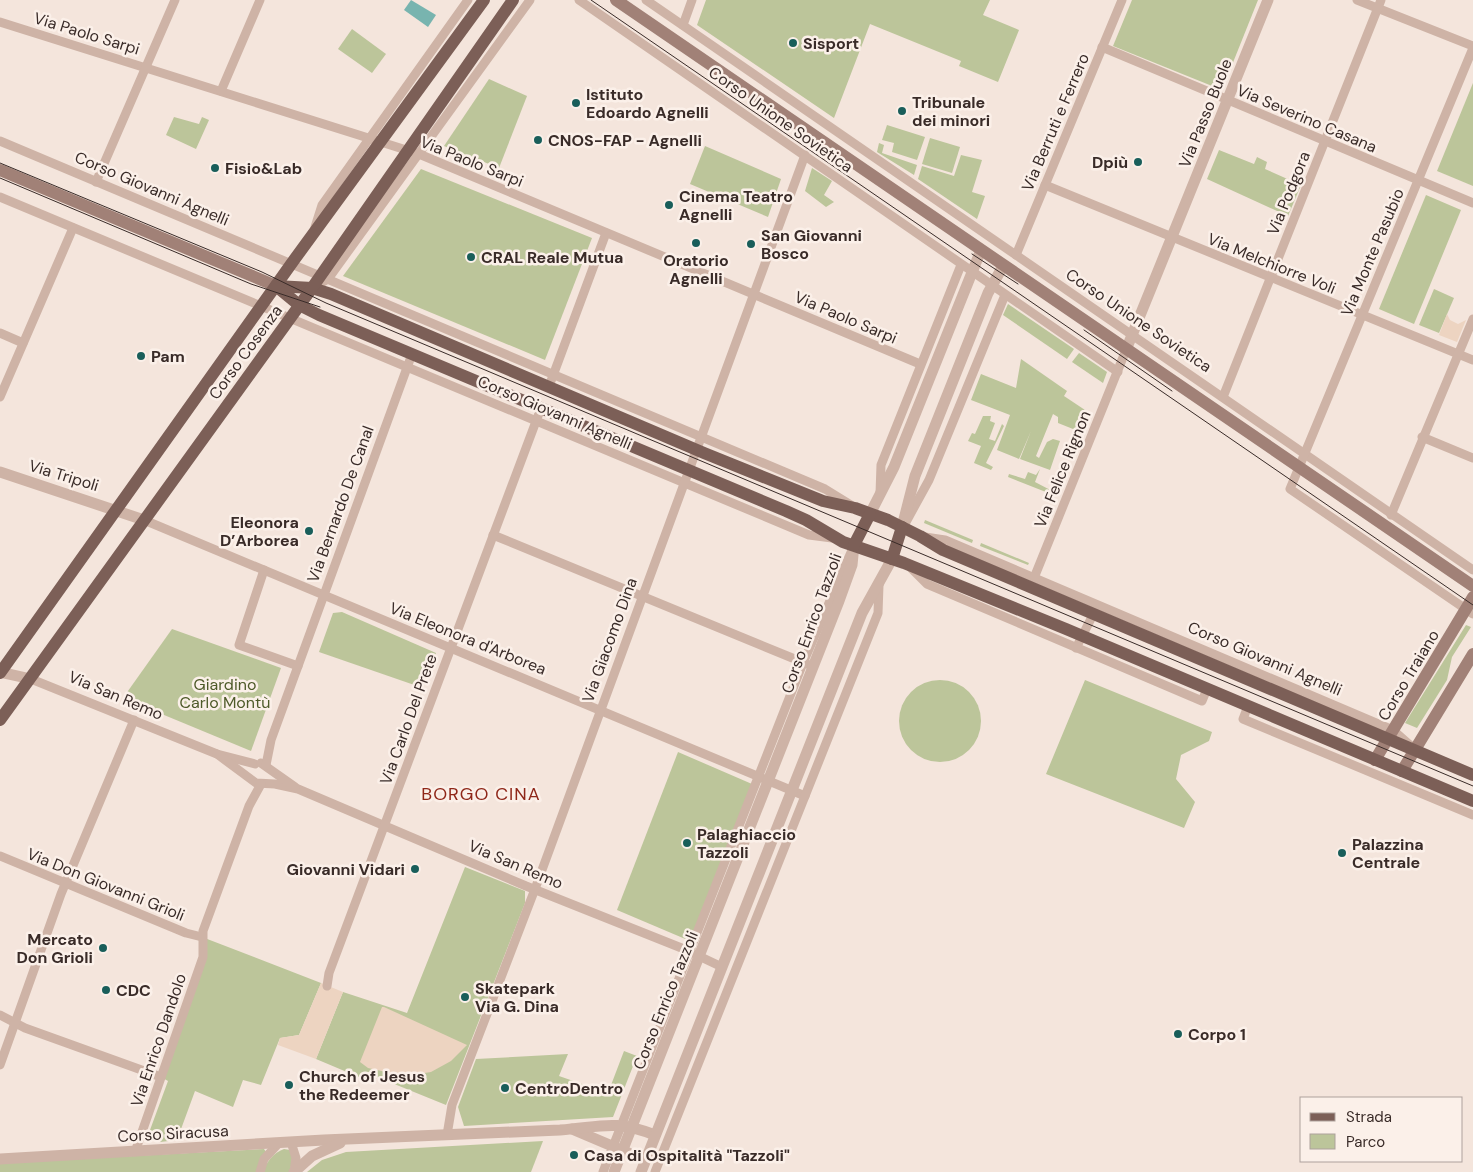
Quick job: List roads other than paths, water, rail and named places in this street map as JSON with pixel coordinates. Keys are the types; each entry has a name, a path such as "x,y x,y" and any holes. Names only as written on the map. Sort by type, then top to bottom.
{"main road":[{"name":"Corso Cosenza","path":"0,672 262,307 376,141 484,0"},
{"name":"Corso Cosenza","path":"0,720 294,312 319,282 413,152 513,0"},
{"name":"Corso Unione Sovietica","path":"616,0 1473,586"},
{"name":"Corso Giovanni Agnelli","path":"0,170 276,286 319,282 331,294 425,327 551,381 696,449 823,501 855,508 902,527 943,550 1096,609 1390,735 1414,750 1473,775"},
{"name":"Corso Giovanni Agnelli","path":"276,286 294,312 319,315 806,520 838,539 907,564 1327,738 1372,765 1473,801"},
{"path":"854,545 870,514"},
{"path":"892,559 902,527"},
{"name":"Corso Traiano","path":"1372,765 1470,612 1473,597"},
{"path":"1399,776 1473,654"}],"street":[{"path":"96,182 174,0"},
{"path":"221,91 260,0"},
{"name":"Corso Cosenza","path":"376,141 468,0"},
{"name":"Corso Cosenza","path":"413,152 530,0"},
{"name":"Corso Unione Sovietica","path":"579,0 1118,372 1126,350"},
{"name":"Corso Unione Sovietica","path":"646,0 1473,570"},
{"path":"683,25 692,0"},
{"name":"Via Berruti e Ferrero","path":"1016,255 1122,0"},
{"name":"Via Passo Buole","path":"1126,350 1268,0"},
{"path":"1357,0 1380,4 1473,47"},
{"name":"Via Podgora","path":"1223,397 1380,4"},
{"name":"Via Paolo Sarpi","path":"0,22 413,152 920,364"},
{"name":"Via Severino Casana","path":"1102,47 1227,102 1473,203"},
{"name":"Via Monte Pasubio","path":"1299,468 1473,47"},
{"name":"Corso Unione Sovietica","path":"787,97 792,120"},
{"name":"Corso Giovanni Agnelli","path":"0,141 291,264 319,282 425,327"},
{"name":"Via Giacomo Dina","path":"447,1136 452,1105 535,889 805,155"},
{"path":"1045,186 1172,238"},
{"name":"Corso Giovanni Agnelli","path":"0,197 262,307 294,312 407,367 809,535 838,539"},
{"path":"0,397 73,228"},
{"path":"551,381 606,233"},
{"path":"870,514 894,467 981,250 990,237"},
{"name":"Via Melchiorre Voli","path":"1172,238 1269,279 1473,360"},
{"path":"880,494 881,465 961,265"},
{"path":"902,527 915,476 992,286 1003,266"},
{"path":"902,527 929,480 1005,295"},
{"path":"1391,515 1422,437 1473,319"},
{"path":"0,333 23,343"},
{"name":"Via Bernardo De Canal","path":"262,765 412,354"},
{"name":"Via Felice Rignon","path":"1034,578 1118,372"},
{"name":"Corso Giovanni Agnelli","path":"551,381 701,437 825,489 855,508"},
{"name":"Via Carlo Del Prete","path":"327,986 329,974 384,825 541,408"},
{"path":"1422,437 1473,458"},
{"path":"1299,468 1290,488 1470,612"},
{"name":"Via Tripoli","path":"0,472 118,510"},
{"name":"Via Eleonora d'Arborea","path":"118,510 804,796"},
{"path":"493,535 808,664"},
{"name":"Corso Giovanni Agnelli","path":"922,537 945,540 1034,578 1096,609"},
{"name":"Corso Enrico Tazzoli","path":"614,1172 618,1150 627,1126 808,664 852,565 854,545"},
{"path":"641,1172 862,613 892,559"},
{"name":"Corso Giovanni Agnelli","path":"907,564 927,584 1202,701 1207,688"},
{"path":"264,570 239,645 298,666"},
{"path":"655,1172 878,613 879,584"},
{"path":"1076,648 1096,609"},
{"name":"Via San Remo","path":"0,672 31,679 217,754 262,765 298,789 722,967"},
{"name":"Corso Giovanni Agnelli","path":"1248,706 1243,719 1372,765"},
{"path":"0,1065 66,884 134,720"},
{"name":"Via San Remo","path":"217,754 257,781 298,789"},
{"path":"202,938 257,781 270,775 262,765 250,770 257,781"},
{"name":"Corso Giovanni Agnelli","path":"1399,776 1473,815"},
{"name":"Via Don Giovanni Grioli","path":"0,856 202,938"},
{"name":"Via Enrico Dandolo","path":"135,1152 203,958 202,938"},
{"path":"0,1014 15,1022 161,1077"},
{"name":"Corso Siracusa","path":"0,1159 570,1129 592,1125 627,1126 667,1140"},
{"name":"Corso Siracusa","path":"570,1129 645,1160"},
{"name":"Corso Siracusa","path":"294,1172 312,1156 348,1140"},
{"path":"260,1172 264,1159 285,1143 296,1158 294,1172"},
{"name":"Corso Enrico Tazzoli","path":"603,1172 618,1150"}],"water":[{"path":"411,0 436,15 428,27 404,10"}],"tram line":[{"path":"591,0 1473,605"},
{"path":"0,163 262,272 326,303 1473,786"},
{"path":"0,178 251,284 320,307"},
{"path":"972,254 1018,284"},
{"path":"1084,330 1172,391"}],"place":[{"name":"Sisport","path":"793,43"},
{"name":"Istituto Edoardo Agnelli","path":"576,103"},
{"name":"Tribunale dei minori","path":"902,111"},
{"name":"CNOS-FAP - Agnelli","path":"538,140"},
{"name":"Dpiù","path":"1138,162"},
{"name":"Fisio&Lab","path":"215,168"},
{"name":"Cinema Teatro Agnelli","path":"669,205"},
{"name":"Oratorio Agnelli","path":"696,243"},
{"name":"San Giovanni Bosco","path":"751,244"},
{"name":"CRAL Reale Mutua","path":"471,257"},
{"name":"Pam","path":"141,356"},
{"name":"Eleonora D’Arborea","path":"309,531"},
{"name":"Palaghiaccio Tazzoli","path":"687,843"},
{"name":"Palazzina Centrale","path":"1342,853"},
{"name":"Giovanni Vidari","path":"415,869"},
{"name":"Mercato Don Grioli","path":"103,948"},
{"name":"CDC","path":"106,990"},
{"name":"Skatepark Via G. Dina","path":"465,997"},
{"name":"Corpo 1","path":"1178,1034"},
{"name":"Church of Jesus the Redeemer","path":"289,1085"},
{"name":"CentroDentro","path":"505,1088"},
{"name":"Casa di Ospitalità \"Tazzoli\"","path":"574,1155"}],"district":[{"name":"BORGO CINA","path":"481,794"}],"park label":[{"name":"Giardino Carlo Montù","path":"225,693"}]}
